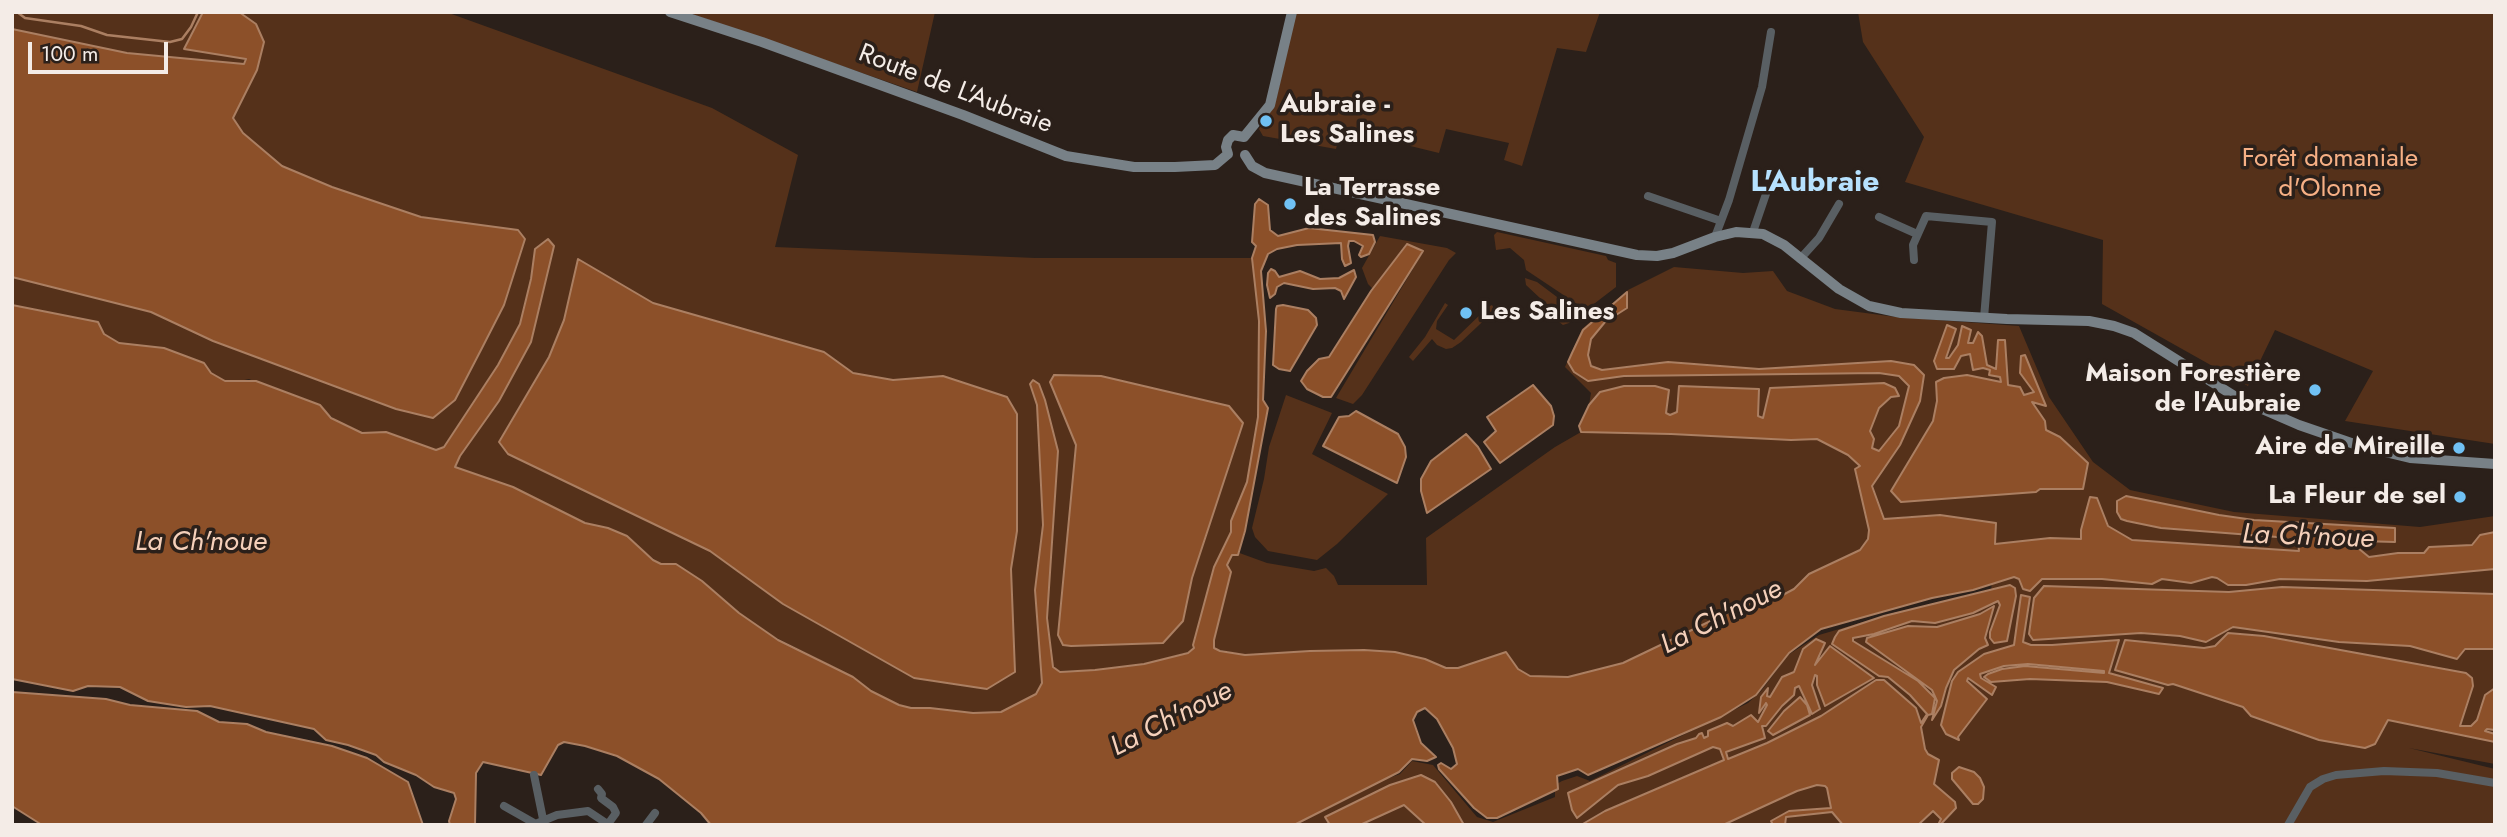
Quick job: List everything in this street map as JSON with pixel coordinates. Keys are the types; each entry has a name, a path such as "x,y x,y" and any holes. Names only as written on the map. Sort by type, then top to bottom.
{"street":[{"name":"Route de L'Aubraie","path":"670,12 762,42 963,115 1066,156 1134,167 1175,167 1215,165 1228,154"},
{"path":"1244,136 1270,105 1292,12"},
{"path":"1715,237 1762,87 1771,32"},
{"path":"1233,135 1244,136 1249,146 1245,155 1236,158 1228,154 1228,140 1233,135"},
{"path":"1245,155 1252,166 1265,173 1623,253 1657,256 1673,253 1715,237 1735,232 1753,232 1774,239 1839,289 1869,306 1901,313 2089,321 2114,326 2134,333 2239,399 2299,425 2360,446 2410,458 2495,464"},
{"path":"1753,232 1767,191"},
{"path":"1648,196 1721,221"},
{"path":"1800,259 1826,228 1839,204"},
{"path":"1914,260 1912,252 1917,234 1928,215 1992,222 1984,318"},
{"path":"1879,217 1917,234"},
{"path":"2288,825 2311,787 2336,775 2384,771 2437,773 2495,783"},
{"path":"534,775 543,819"},
{"path":"504,806 533,824 557,815 587,811 609,824 616,813 613,807 601,798 602,794 598,789"},
{"path":"646,825 655,813"}],"green space":[{"path":"12,12 446,12 712,108 798,155 775,247 1035,258 1252,258 1259,321 1257,397 1260,405 1247,482 1231,521 1231,532 1223,547 1267,563 1314,571 1326,568 1338,585 1427,585 1426,538 1555,447 1581,432 1579,426 1589,405 1591,393 1565,367 1582,329 1628,290 1674,267 1743,273 1773,271 1787,291 1835,309 1896,317 2019,326 2049,397 2093,462 2130,490 2234,512 2420,527 2495,516 2495,764 2409,748 2495,769 2495,825 1289,825 1375,783 1400,774 1412,761 1433,765 1477,817 1493,822 1555,797 1555,785 1562,781 1577,776 1590,781 1748,703 1761,691 1788,655 1819,635 1897,612 1991,593 1996,523 1910,516 1884,520 1872,486 1900,445 1914,365 1602,370 1591,366 1588,355 1591,339 1605,322 1627,308 1626,292 1583,330 1568,362 1574,372 1588,381 1624,376 1879,373 1899,375 1909,386 1899,426 1876,455 1855,469 1869,523 1868,539 1860,550 1809,574 1794,589 1779,597 1746,604 1623,663 1568,677 1530,676 1518,669 1506,652 1458,668 1446,668 1413,656 1364,650 1245,655 1216,649 1192,651 1144,664 1056,671 1042,683 1036,694 1001,712 973,713 899,705 870,691 853,677 765,632 702,581 676,564 661,564 608,528 586,523 513,487 457,469 442,449 428,449 379,432 362,433 339,423 325,411 249,379 225,381 211,373 204,363 156,347 119,343 103,334 99,324 12,305"},
{"path":"686,12 935,12 917,92"},
{"path":"1296,12 1600,12 1586,52 1557,48 1522,166 1504,160 1509,143 1446,129 1439,153 1341,129 1336,149 1263,136 1259,129 1276,100"},
{"name":"Forêt domaniale d'Olonne","path":"1858,12 2495,12 2495,444 2345,421 2373,371 2275,330 2248,386 2102,304 2103,240 1905,182 1924,137 1863,42"},
{"path":"1497,232 1606,256 1608,260 1616,263 1616,287 1586,310 1526,270 1524,260 1510,248 1496,250 1494,235"},
{"path":"1380,236 1447,248 1456,253 1362,395 1353,404 1336,398 1423,252 1406,244 1373,289 1368,284 1362,268"},
{"path":"1525,278 1537,282 1565,303 1575,316 1569,323 1563,325 1550,315 1541,299 1526,285"},
{"path":"1445,303 1448,305 1437,321 1436,329 1454,340 1488,307 1492,305 1495,310 1452,348 1446,349 1437,345 1432,339 1413,361 1409,357 1425,337"},
{"path":"1286,395 1332,413 1312,454 1388,494 1317,560 1268,551 1255,537 1252,528 1269,447"}],"water":[{"path":"203,12 239,12 256,24 264,42 257,70 233,118 243,133 282,166 332,187 421,217 518,230 525,239 504,305 482,348 455,400 433,418 396,409 213,341 151,312 12,277 12,29 127,53 244,64 246,59 184,49"},
{"name":"La Ch'noue","path":"1259,199 1268,205 1270,230 1278,236 1309,228 1373,235 1375,242 1369,254 1361,257 1359,255 1363,246 1349,241 1351,263 1345,266 1341,243 1297,245 1277,249 1268,254 1261,271 1266,331 1263,400 1268,408 1245,531 1238,555 1232,555 1227,565 1231,572 1214,640 1214,648 1220,651 1245,655 1310,651 1395,652 1425,659 1446,668 1458,668 1506,652 1518,669 1530,676 1568,677 1623,663 1746,604 1779,597 1794,589 1809,574 1860,550 1868,539 1869,530 1855,469 1860,466 1848,455 1817,439 1581,432 1579,426 1589,405 1600,392 1624,386 1655,386 1669,390 1666,413 1670,415 1677,412 1679,386 1759,389 1758,416 1763,418 1770,388 1884,383 1895,388 1899,396 1891,397 1879,408 1870,431 1874,439 1872,448 1879,451 1899,426 1909,386 1899,376 1879,373 1624,376 1588,381 1574,372 1568,362 1583,330 1627,292 1627,308 1605,322 1591,339 1588,355 1591,366 1602,370 1668,362 1759,369 1891,361 1914,365 1924,375 1920,401 1900,445 1872,486 1884,519 1940,515 1996,523 1995,544 2050,538 2081,539 2090,497 2097,498 2108,526 2132,540 2299,551 2298,542 2277,537 2161,528 2127,521 2121,519 2117,512 2117,501 2126,496 2254,520 2395,528 2395,542 2360,541 2358,548 2369,557 2424,553 2429,547 2472,545 2480,535 2495,532 2495,569 2367,581 2280,579 2246,585 2228,585 2212,577 2191,583 2162,579 2152,584 2102,579 2042,579 2030,591 2023,589 2019,579 2014,577 1821,629 1789,653 1756,695 1721,717 1588,775 1578,769 1557,776 1558,789 1497,818 1487,818 1474,808 1439,769 1438,765 1441,763 1451,769 1457,764 1453,748 1437,719 1425,708 1417,712 1413,720 1421,743 1436,757 1427,761 1412,759 1399,772 1294,825 711,825 701,813 659,779 617,756 564,742 558,745 541,775 483,762 476,773 475,825 450,825 456,799 454,793 434,787 416,775 384,762 376,755 326,740 314,729 210,706 186,707 148,701 120,687 88,686 73,691 12,679 12,305 98,322 104,334 119,343 164,348 204,363 211,373 225,381 256,381 320,405 331,418 362,433 386,432 436,450 444,447 498,365 520,324 535,249 548,239 554,246 531,342 499,401 455,467 513,487 585,523 627,536 653,560 661,564 676,564 702,581 739,613 778,640 853,677 871,691 899,705 973,713 1001,712 1036,694 1042,683 1035,590 1043,525 1037,405 1030,384 1033,380 1039,384 1045,400 1058,451 1047,618 1053,667 1060,672 1095,670 1144,664 1188,653 1194,648 1214,567 1231,532 1231,521 1247,482 1258,417 1259,321 1252,258 1256,246 1252,242 1255,204"},
{"path":"1407,244 1423,251 1331,397 1323,397 1307,389 1301,381 1307,371 1319,359 1329,357 1371,291"},
{"path":"578,259 653,303 824,352 853,373 893,380 943,376 1007,397 1017,414 1017,531 1011,569 1015,672 987,689 914,678 783,604 710,551 508,454 499,442 549,357 564,320"},
{"path":"1271,269 1279,277 1300,271 1320,279 1339,278 1354,270 1356,277 1344,299 1341,291 1335,288 1313,289 1284,283 1277,287 1270,298 1267,285"},
{"path":"1277,306 1308,310 1316,318 1317,325 1290,371 1273,365 1276,309"},
{"path":"1947,325 1956,329 1946,358 1949,358 1958,345 1962,326 1971,330 1968,343 1973,343 1978,332 1982,336 1987,365 1996,369 1998,340 2005,340 2008,385 2020,387 2024,395 2034,392 2020,373 2021,356 2025,355 2046,406 2032,402 2045,421 2046,430 2060,437 2088,463 2083,489 2040,489 2036,492 1901,502 1891,491 1933,421 1937,401 1936,382 1944,378 1967,375 2001,382 2000,377 1989,375 1990,370 1973,370 1970,354 1961,356 1954,369 1937,369 1934,361"},
{"path":"1054,375 1101,376 1229,406 1243,423 1192,578 1183,621 1163,643 1071,646 1063,645 1058,635 1076,445 1050,382"},
{"path":"1533,385 1551,406 1553,425 1500,463 1484,442 1496,431 1487,417"},
{"path":"1356,411 1398,434 1405,447 1406,457 1397,483 1323,446 1339,417 1349,416"},
{"path":"1466,434 1478,447 1491,469 1427,513 1421,479 1431,461"},
{"path":"2010,585 2015,588 2016,596 2007,641 1994,643 1990,638 2000,605 1998,601 1973,613 1935,623 1912,621 1853,638 1853,641 1918,681 1935,698 1932,714 1928,715 1921,727 1925,749 1939,760 1934,784 1955,802 1956,808 1940,825 1941,819 1933,811 1918,825 1843,825 1832,812 1786,817 1785,825 1773,825 1771,821 1789,811 1831,808 1827,788 1817,785 1797,791 1723,825 1581,825 1605,811 1724,760 1720,749 1713,747 1648,776 1618,785 1577,818 1572,810 1570,792 1696,738 1699,734 1702,733 1704,738 1708,736 1708,731 1727,723 1733,726 1751,715 1758,722 1767,705 1766,703 1759,713 1761,697 1768,688 1767,696 1770,697 1782,677 1794,672 1803,649 1816,639 1825,643 1815,665 1830,646 1874,678 1825,706 1815,675 1812,685 1820,709 1812,714 1799,686 1795,688 1794,695 1766,726 1762,726 1765,738 1726,752 1728,759 1821,716 1876,680 1884,680 1916,708 1921,723 1927,714 1910,695 1888,677 1879,676 1832,644 1835,637 1839,631 1884,616"},
{"path":"2044,586 2229,592 2282,587 2495,594 2495,649 2465,649 2457,659 2410,646 2339,642 2233,627 2206,642 2180,636 2141,633 2033,640 2029,634 2034,598"},
{"path":"2021,595 2030,597 2023,642 2031,645 2052,645 2119,640 2109,673 2163,688 2159,694 2107,682 2030,679 1991,682 1984,677 2002,669 2025,666 2104,673 2028,664 2004,666 1980,674 1981,678 1996,687 1992,695 1968,678 1967,681 1987,699 1958,737 1959,740 1946,734 1941,725 1952,681 1958,672 1984,654 2014,645"},
{"path":"1994,606 1985,638 1988,645 1979,649 1954,670 1941,706 1932,720 1937,701 1932,690 1866,642 1867,638 1908,626 1937,627 1980,614"},
{"path":"2228,633 2264,636 2466,673 2472,678 2473,686 2460,726 2471,726 2477,720 2485,695 2495,688 2495,730 2485,731 2495,734 2495,742 2388,720 2375,744 2365,748 2319,740 2251,716 2243,707 2173,684 2168,685 2115,670 2125,640 2204,648 2215,646"},
{"path":"12,692 106,699 130,705 197,711 219,722 247,724 266,732 332,746 367,758 408,782 423,825 42,825 12,806"},
{"path":"1800,697 1807,705 1810,715 1773,735 1768,731 1784,711"},
{"path":"1959,767 1974,772 1980,778 1984,787 1983,799 1978,804 1973,804 1952,779 1952,773"},
{"path":"1421,775 1435,782 1464,825 1426,825 1404,805 1360,825 1330,825 1325,817 1390,785"}],"waterway":[{"path":"17,12 25,18 81,26 107,35 170,42 182,39 198,12"}],"place":[{"name":"Aubraie - Les Salines","path":"1266,121"},
{"name":"La Terrasse des Salines","path":"1290,204"},
{"name":"Les Salines","path":"1466,313"},
{"name":"Maison Forestière de l'Aubraie","path":"2315,390"},
{"name":"Aire de Mireille","path":"2459,448"},
{"name":"La Fleur de sel","path":"2460,497"}],"district":[{"name":"L'Aubraie","path":"1815,184"}]}
